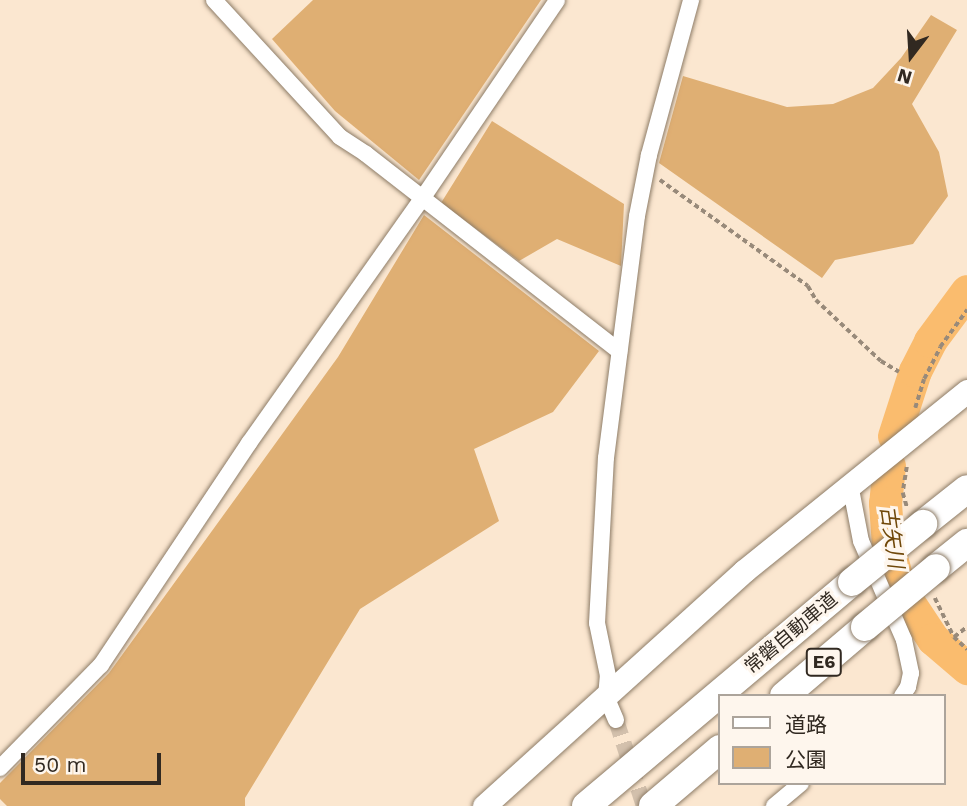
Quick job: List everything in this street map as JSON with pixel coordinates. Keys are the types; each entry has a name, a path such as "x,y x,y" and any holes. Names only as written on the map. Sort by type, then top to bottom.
{"highway":[{"name":"常磐自動車道","path":"719,694 967,489"},
{"name":"E6","path":"786,694 967,544"},
{"name":"常磐自動車道","path":"586,806 718,695"},
{"path":"653,806 718,751"}],"street":[{"path":"214,0 340,137 619,351"},
{"path":"0,768 101,665 249,443 422,200 557,0"},
{"path":"616,720 606,698 608,676 597,623 596,598 606,458 646,171 691,0"},
{"path":"484,806 744,571 967,391"},
{"path":"850,484 861,541 904,640 911,673 903,694"},
{"path":"775,806 799,785"}],"path":[{"path":"646,171 807,286 816,300 881,360 899,372"},
{"path":"912,434 913,413 924,379 940,347 967,310"},
{"path":"954,637 967,626"}],"green space":[{"path":"313,0 541,0 419,180 335,111 272,39"},
{"path":"931,15 957,30 912,104 939,152 948,196 913,244 835,260 822,278 659,163 683,76 787,107 833,104 873,88 901,58"},
{"path":"492,121 624,204 621,266 557,239 519,261 441,203"},
{"path":"424,215 599,351 553,412 474,449 499,521 360,609 245,798 245,806 7,806 0,799 0,783 109,673 338,357"}],"waterway":[{"name":"古矢川","path":"894,436 915,371 930,341 967,291"},
{"name":"古矢川","path":"889,466 885,503 888,546 895,573 907,600 933,639 967,668"}],"tunnel":[{"path":"616,720 644,806"}]}
